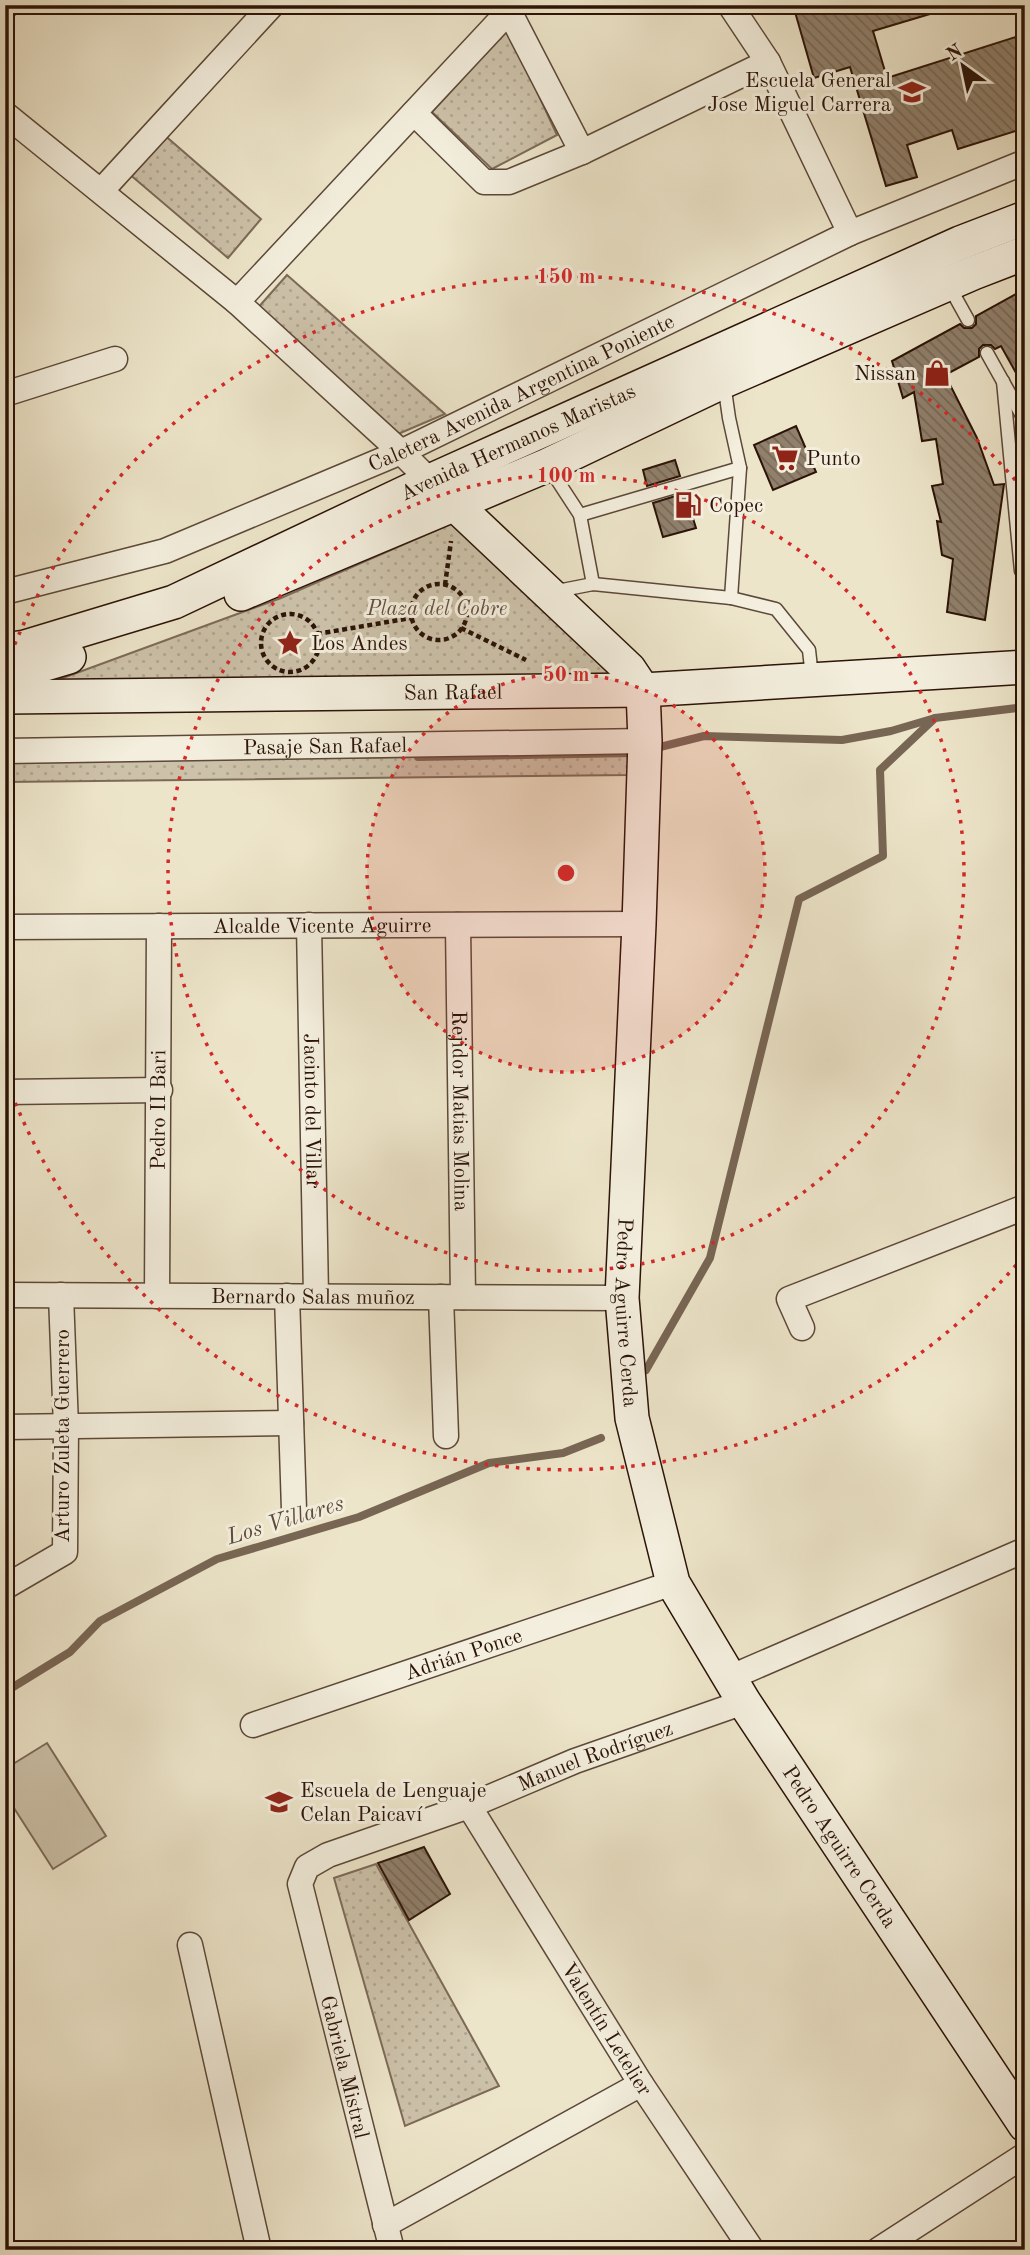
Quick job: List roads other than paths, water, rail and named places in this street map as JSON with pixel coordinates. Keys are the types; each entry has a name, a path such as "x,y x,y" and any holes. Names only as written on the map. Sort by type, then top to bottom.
{"street":[{"path":"102,190 272,5"},
{"path":"730,5 768,62 850,233"},
{"path":"237,302 414,113 506,8 582,152"},
{"path":"414,113 484,182 509,182 582,152 768,62"},
{"path":"5,114 237,302 401,452 430,481 453,518 548,593 629,669 643,690"},
{"name":"Caletera Avenida Argentina Poniente","path":"5,592 165,551 401,452 850,233 1025,162"},
{"name":"Avenida Hermanos Maristas","path":"5,650 25,647 174,601 430,481 960,243 1025,218"},
{"name":"Avenida Hermanos Maristas","path":"5,676 185,618 453,518 548,465 724,381 1025,253"},
{"path":"5,394 115,359"},
{"name":"San Rafael","path":"5,697 643,690 1025,667"},
{"name":"Pedro Aguirre Cerda","path":"643,690 646,741 622,1298 632,1418 673,1583 737,1690 1025,2125"},
{"name":"Pasaje San Rafael","path":"5,751 646,741"},
{"name":"Alcalde Vicente Aguirre","path":"5,927 639,924"},
{"name":"Jacinto del Villar","path":"309,925 316,1296"},
{"name":"Rejidor Matias Molina","path":"446,1436 452,1297 458,925"},
{"name":"Pedro II Bari","path":"158,1296 159,926"},
{"path":"5,1092 160,1090"},
{"path":"802,1328 789,1299 1025,1206"},
{"name":"Bernardo Salas muñoz","path":"5,1295 622,1298"},
{"name":"Arturo Zuleta Guerrero","path":"5,1587 65,1552 66,1427 61,1295"},
{"path":"287,1296 293,1510"},
{"path":"5,1427 291,1423"},
{"name":"Manuel Rodríguez","path":"300,1884 307,1867 328,1855 469,1806 575,1761 737,1690 1025,1550"},
{"name":"Adrián Ponce","path":"253,1726 673,1583"},
{"name":"Valentín Letelier","path":"469,1806 641,2084 752,2250"},
{"name":"Gabriela Mistral","path":"300,1884 392,2250"},
{"path":"190,1945 259,2250"},
{"path":"385,2225 641,2084"},
{"path":"878,2250 1025,2155"}],"lane":[{"path":"948,284 968,320"},
{"path":"987,353 1025,421"},
{"path":"724,381 740,468 731,597"},
{"path":"1003,381 1021,571 1025,571"},
{"path":"548,465 580,515 593,584"},
{"path":"580,515 740,468"},
{"path":"548,593 593,584 731,597 776,609 809,650 813,681"}],"waterway":[{"path":"646,1370 710,1258 799,899 883,856 880,770 935,718 1025,707"},
{"path":"652,749 704,736 842,740 891,731 935,718"},
{"path":"418,757 636,753"},
{"name":"Los Villares","path":"5,1692 70,1652 100,1621 217,1559 359,1517 489,1463 563,1453 601,1438"}],"place":[{"name":"Escuela General Jose Miguel Carrera","path":"912,92"},
{"name":"Nissan","path":"937,373"},
{"name":"Punto","path":"785,458"},
{"name":"Copec","path":"688,505"},
{"name":"Los Andes","path":"290,643"},
{"name":"Escuela de Lenguaje Celan Paicaví","path":"279,1802"}],"park label":[{"name":"Plaza del Cobre","path":"437,608"}]}
